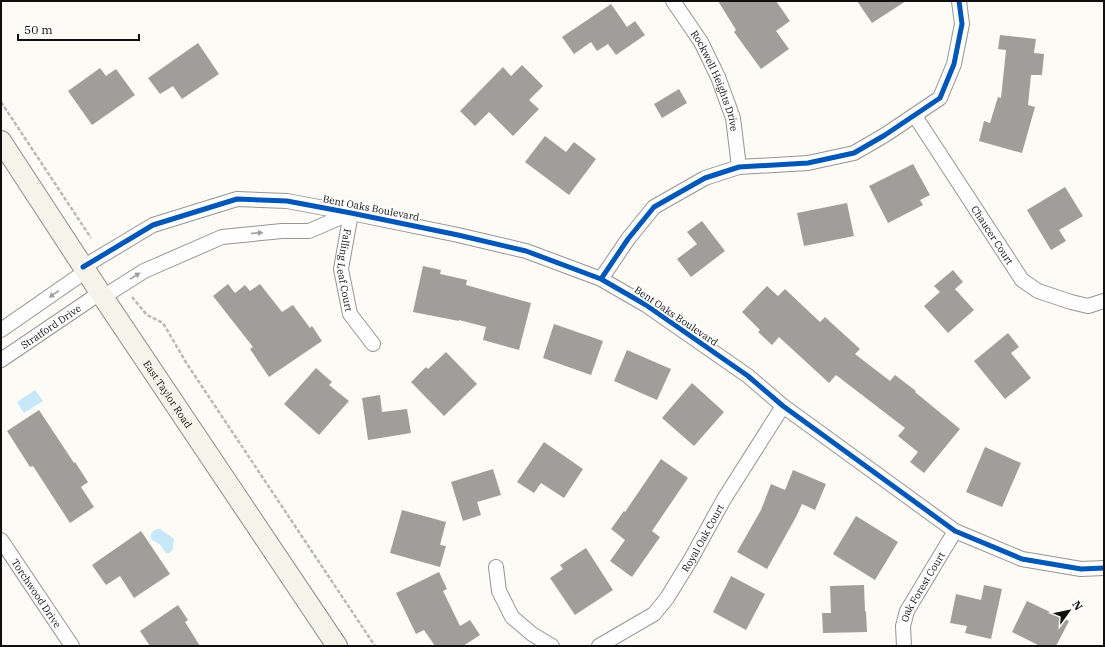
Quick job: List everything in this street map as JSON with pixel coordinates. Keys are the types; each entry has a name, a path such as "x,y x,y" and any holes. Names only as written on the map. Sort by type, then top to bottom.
{"main road":[{"name":"East Taylor Road","path":"1,141 101,295 337,646"}],"street":[{"name":"Rockwell Heights Drive","path":"673,1 701,42 718,77 733,118 739,167"},
{"path":"601,279 628,239 654,207 705,178 739,167 808,163 854,154 916,116 940,98 954,64 962,24 960,1"},
{"name":"Chaucer Court","path":"916,116 1022,280 1038,292 1071,302 1088,306 1104,301"},
{"name":"Bent Oaks Boulevard","path":"85,269 153,225 237,199 287,201 458,235 526,251 601,279 646,305 741,371 783,406 954,531 1022,559 1081,569 1104,568"},
{"name":"Bent Oaks Boulevard","path":"101,295 144,271 222,237 282,231 309,231 351,213"},
{"name":"Falling Leaf Court","path":"351,213 341,269 350,314 374,344"},
{"path":"1,330 85,269"},
{"name":"Stratford Drive","path":"1,360 101,295"},
{"name":"Royal Oak Court","path":"598,646 654,614 667,598 691,559 724,499 783,406"},
{"name":"Oak Forest Court","path":"904,646 903,626 907,611 954,531"},
{"name":"Torchwood Drive","path":"1,540 72,646"},
{"path":"496,567 499,591 512,617 532,634 552,646"}],"path":[{"path":"1,102 91,238"},
{"path":"132,296 147,315 163,323 187,364 375,646"}],"water":[{"path":"35,390 43,401 24,413 17,402"},
{"path":"160,529 174,539 173,549 169,553 166,553 158,543 152,540 152,532"}],"building":[{"path":"718,1 776,1 790,21 776,31 789,49 761,69 734,32 736,30"},
{"path":"857,1 906,1 872,23"},
{"path":"611,4 627,27 635,21 645,35 616,55 608,44 597,51 591,42 574,54 562,37"},
{"path":"1000,35 1036,39 1034,53 1044,54 1042,75 1031,75 1028,105 1035,107 1022,153 979,141 984,121 990,123 998,97 1001,98 1006,50 998,49"},
{"path":"198,43 219,74 182,99 173,86 160,94 148,78"},
{"path":"522,65 543,86 529,100 539,109 513,136 489,112 475,126 460,111 503,67 511,76"},
{"path":"100,68 106,76 116,69 135,95 92,125 68,91"},
{"path":"679,89 687,103 662,118 654,104"},
{"path":"545,136 566,152 574,142 596,159 569,195 525,162"},
{"path":"913,164 930,195 920,200 923,205 888,223 869,186"},
{"path":"1065,187 1083,216 1059,230 1066,241 1051,250 1027,210"},
{"path":"847,203 854,236 804,246 797,213"},
{"path":"702,221 725,251 691,277 677,259 697,244 687,232"},
{"path":"423,266 441,270 440,274 467,280 466,285 531,303 519,350 483,340 486,327 459,320 413,312"},
{"path":"953,270 963,282 955,289 974,310 948,333 924,306 940,292 934,286"},
{"path":"228,284 235,293 245,285 250,291 260,284 282,312 293,305 310,328 312,326 322,341 269,377 250,349 253,347 213,296"},
{"path":"767,286 778,296 785,289 820,322 825,317 860,349 855,354 890,381 895,375 960,429 924,473 910,462 918,452 898,436 905,428 836,375 829,383 779,337 772,345 758,332 760,330 742,312"},
{"path":"554,324 603,341 591,375 543,358"},
{"path":"1008,333 1019,347 1011,353 1031,378 1005,399 974,361"},
{"path":"627,350 671,369 657,400 614,381"},
{"path":"446,352 477,384 444,416 411,382 426,367 428,369"},
{"path":"316,368 332,382 329,385 349,401 319,435 284,404"},
{"path":"692,383 724,412 694,446 662,418"},
{"path":"380,395 382,412 407,409 411,433 368,440 362,398"},
{"path":"39,410 88,482 81,487 94,507 70,523 33,466 30,467 7,431"},
{"path":"544,442 583,469 564,498 541,483 534,493 517,482"},
{"path":"985,447 1021,463 1002,507 966,492"},
{"path":"661,459 688,478 652,531 660,537 632,577 610,561 625,540 611,529 624,511 625,512"},
{"path":"493,469 501,495 477,502 481,515 463,521 451,482"},
{"path":"793,470 826,484 815,510 802,504 767,569 737,552 761,510 771,484 785,490"},
{"path":"402,510 446,522 440,545 446,546 440,567 390,553"},
{"path":"856,516 898,542 875,580 833,554"},
{"path":"141,531 170,574 134,598 120,576 106,585 92,565"},
{"path":"586,548 613,590 575,615 550,578 563,569 560,565"},
{"path":"439,572 447,589 443,591 460,626 470,620 480,635 463,646 435,646 424,630 416,634 396,593"},
{"path":"731,576 765,594 746,630 713,612"},
{"path":"864,585 867,632 823,633 822,613 831,613 830,586"},
{"path":"984,585 1002,589 991,639 965,633 967,626 950,623 956,594 981,600"},
{"path":"1027,601 1069,621 1056,646 1040,646 1012,632"},
{"path":"178,605 188,620 185,622 200,646 150,646 140,631"}],"cycle path":[{"path":"601,279 628,239 654,207 705,178 739,167 808,163 854,153 885,135 940,98 954,64 962,24 959,1"},
{"path":"83,267 153,225 237,199 287,201 458,235 526,251 601,279 646,305 748,376 783,406 955,531 1022,559 1081,569 1104,568"}]}
